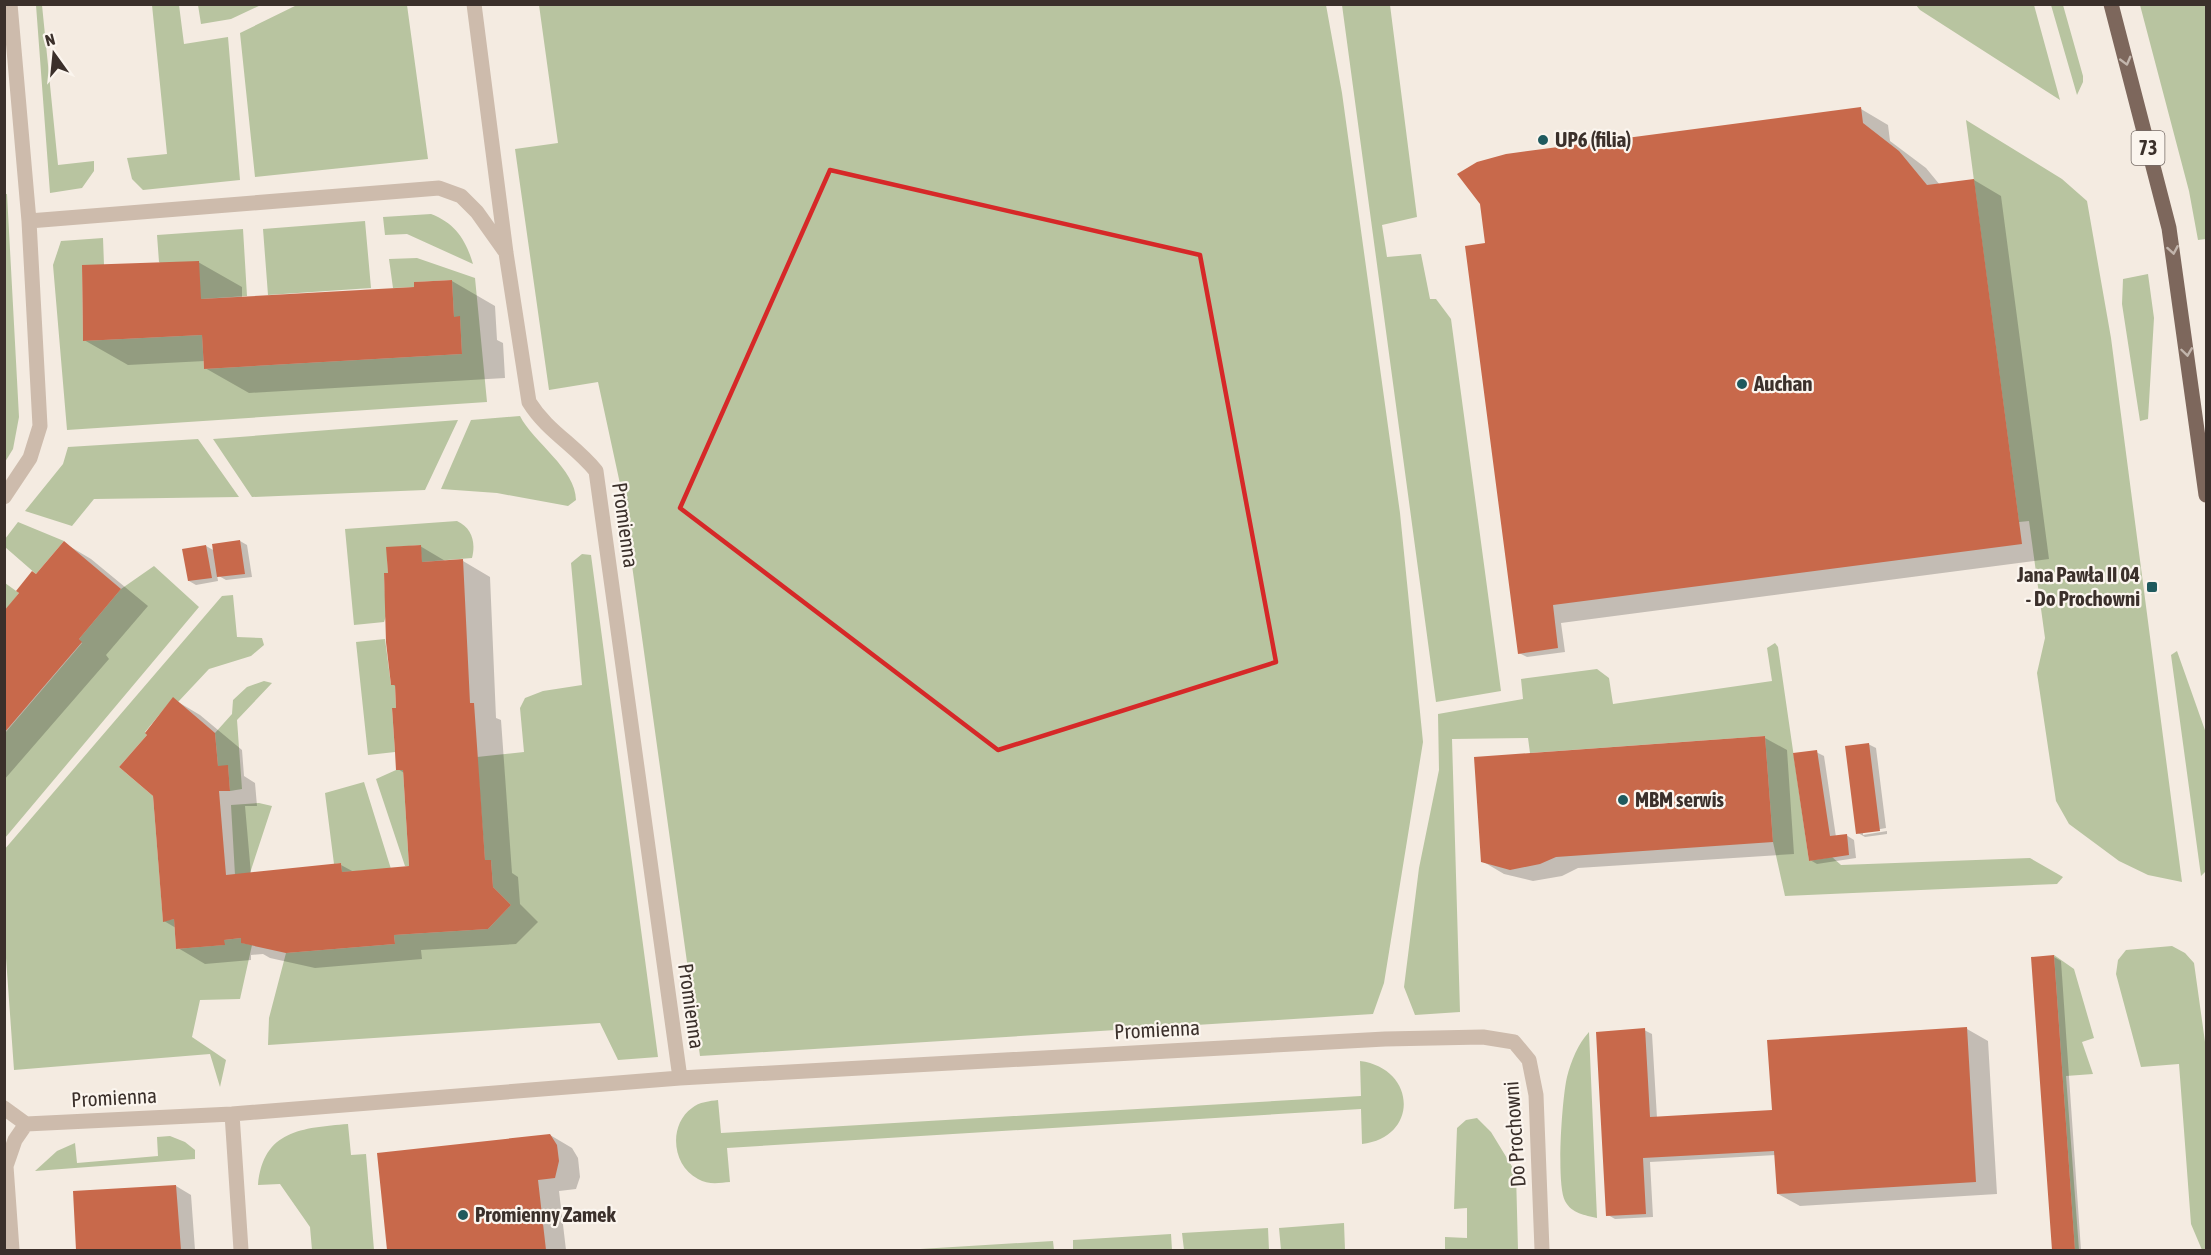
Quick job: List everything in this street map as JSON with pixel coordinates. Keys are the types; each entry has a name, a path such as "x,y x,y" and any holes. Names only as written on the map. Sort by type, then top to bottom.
{"main road":[{"name":"73","path":"2111,4 2169,228 2206,495"}],"street":[{"path":"4,497 30,458 40,426 29,221 10,4"},
{"name":"Promienna","path":"474,4 506,253 529,402 541,422 582,453 596,471 680,1078"},
{"path":"29,221 439,188 461,196 477,212 506,253"},
{"name":"Do Prochowni","path":"1385,1039 1483,1037 1514,1042 1529,1060 1536,1095 1542,1251"},
{"name":"Promienna","path":"26,1124 232,1114 680,1078 1385,1039"},
{"path":"4,1108 26,1124 15,1140 6,1166 12,1251"},
{"path":"232,1114 241,1251"}],"highlighted area":[{"path":"830,170 1200,255 1276,662 998,750 680,508"}],"green space":[{"path":"198,4 261,5 231,19 201,24"},
{"path":"299,4 407,5 428,159 255,177 240,33"},
{"path":"36,5 42,5 58,165 94,161 94,171 82,188 50,193"},
{"path":"152,5 179,5 184,44 228,37 240,180 143,190 132,179 127,158 167,154"},
{"path":"539,5 1326,5 1342,93 1400,513 1423,742 1384,983 1373,1014 700,1056 622,493 598,382 549,390 515,149 558,143"},
{"path":"1342,5 1390,5 1417,217 1382,225 1387,257 1421,254 1430,299 1436,299 1451,319 1501,691 1436,702"},
{"path":"1916,5 2034,5 2060,100 1920,10"},
{"path":"2051,5 2063,5 2083,76 2083,82 2077,95"},
{"path":"2140,5 2206,5 2206,239 2198,240 2189,191"},
{"path":"1966,120 2062,179 2087,201 2111,338 2182,882 2148,875 2119,861 2069,824 2056,801 2037,673 2045,638 2029,521 2019,522"},
{"path":"4,194 7,194 19,417 13,449 5,462"},
{"path":"431,214 453,227 467,247 473,264 407,234 385,235 383,217"},
{"path":"365,221 371,288 268,295 263,229"},
{"path":"243,229 247,296 201,299 159,262 157,235"},
{"path":"103,238 104,265 82,266 83,341 202,335 204,369 462,354 460,317 454,317 452,280 415,282 414,287 393,288 389,259 417,258 475,278 487,402 67,430 53,265 61,241"},
{"path":"2148,274 2154,318 2148,419 2140,421 2122,304 2123,279"},
{"path":"520,416 569,477 576,500 568,506 497,493 441,489 471,420"},
{"path":"458,420 425,490 252,497 213,439"},
{"path":"198,439 239,497 94,499 72,526 25,511 63,464 68,447"},
{"path":"457,521 466,527 472,536 472,558 422,562 420,545 387,548 388,573 384,574 386,616 384,622 354,625 345,529"},
{"path":"18,522 64,541 36,574 5,547 5,539"},
{"path":"582,554 591,555 658,1057 618,1060 600,1023 268,1045 269,1018 286,953 395,944 394,935 488,929 511,905 493,887 491,860 485,860 477,757 524,752 520,708 525,698 543,691 582,685 571,563"},
{"path":"154,566 199,607 5,838 5,733 82,643 79,639 121,589"},
{"path":"5,583 19,593 5,611"},
{"path":"233,595 237,637 262,638 264,645 251,656 209,669 178,702 173,698 145,732 147,735 119,767 153,796 163,921 174,919 176,949 224,945 224,940 241,938 242,943 252,945 240,999 200,1000 192,1037 226,1060 220,1087 210,1054 14,1070 5,944 4,850 222,596"},
{"path":"385,639 391,685 395,685 396,708 392,708 395,752 368,755 356,642"},
{"path":"1775,643 1778,647 1809,861 1832,857 1841,865 2030,858 2063,877 2057,884 1785,896 1773,842 1765,736 1530,753 1528,738 1452,739 1460,1012 1415,1015 1404,987 1419,868 1439,770 1438,714 1523,699 1521,679 1597,669 1609,678 1613,704 1772,681 1767,648"},
{"path":"2177,651 2206,733 2206,871 2201,876 2171,655"},
{"path":"264,681 272,683 237,720 242,789 230,791 228,766 218,766 215,733 232,714 233,700 247,687"},
{"path":"396,770 403,770 409,866 405,866 376,779"},
{"path":"364,782 391,869 342,872 341,863 334,864 325,793"},
{"path":"259,803 272,806 250,873 235,875 231,805"},
{"path":"2172,946 2185,953 2194,963 2206,1049 2206,1250 2202,1250 2191,1224 2179,1064 2141,1067 2116,974 2118,960 2126,950"},
{"path":"2054,955 2074,969 2094,1038 2082,1042 2093,1074 2066,1076 2079,1250 2075,1250"},
{"path":"1589,1032 1597,1218 1571,1209 1565,1201 1562,1192 1560,1160 1563,1103 1567,1077 1575,1053"},
{"path":"1360,1061 1379,1066 1392,1076 1401,1088 1404,1103 1402,1117 1394,1129 1381,1139 1362,1144 1361,1109 727,1148 730,1182 714,1183 702,1181 689,1173 678,1155 676,1145 676,1135 684,1115 698,1104 718,1100 721,1133 1361,1096"},
{"path":"1477,1118 1491,1132 1516,1173 1518,1250 1445,1250 1445,1237 1467,1238 1467,1208 1454,1209 1457,1128 1466,1120"},
{"path":"348,1124 351,1155 366,1154 374,1250 312,1250 310,1227 280,1184 258,1185 261,1167 268,1153 288,1135 315,1127"},
{"path":"170,1136 185,1142 195,1150 195,1159 35,1171 57,1151 75,1143 77,1163 158,1156 157,1137"},
{"path":"1344,1223 1345,1250 1281,1250 1279,1228"},
{"path":"1268,1228 1269,1250 1184,1250 1182,1233"},
{"path":"1171,1234 1172,1250 1073,1250 1073,1240"},
{"path":"1053,1241 1054,1250 904,1250"}],"building":[{"name":"Auchan","path":"1861,107 1863,123 1899,151 1927,185 1974,179 2022,544 1553,605 1558,648 1518,654 1465,246 1485,243 1480,204 1457,174 1477,162 1506,154"},
{"path":"199,261 201,299 414,287 414,282 452,280 454,317 460,316 462,354 204,369 202,335 83,341 82,265"},
{"path":"240,540 245,574 217,577 212,544"},
{"path":"64,541 121,589 79,639 82,642 4,733 4,611 19,593 16,591 32,571 36,574"},
{"path":"206,545 212,578 188,581 182,549"},
{"path":"421,545 422,562 463,559 470,703 474,703 485,860 491,860 493,887 511,905 488,929 394,935 395,944 286,953 241,943 241,938 224,940 225,945 176,949 174,919 163,922 153,796 119,767 147,735 145,733 173,697 215,733 218,766 228,765 230,791 219,791 226,875 341,863 342,872 409,866 403,770 396,770 392,708 396,708 395,685 391,685 386,642 384,573 388,573 386,547"},
{"name":"MBM serwis","path":"1765,736 1773,842 1556,857 1540,864 1510,870 1481,862 1474,757"},
{"path":"1869,743 1880,831 1856,834 1845,746"},
{"path":"1817,750 1830,836 1847,834 1849,855 1809,861 1793,753"},
{"path":"2054,955 2075,1250 2052,1250 2031,957"},
{"path":"1967,1027 1976,1182 1777,1194 1774,1151 1643,1158 1646,1214 1606,1216 1596,1032 1645,1028 1650,1117 1772,1110 1767,1040"},
{"name":"Promienny Zamek","path":"550,1134 557,1145 559,1161 555,1178 538,1180 546,1250 387,1250 377,1153"},
{"path":"176,1185 181,1250 76,1250 73,1191"}],"place":[{"name":"UP6 (filia)","path":"1543,140"},
{"name":"Auchan","path":"1742,384"},
{"name":"Jana Pawła II 04 - Do Prochowni","path":"2152,587"},
{"name":"MBM serwis","path":"1623,800"},
{"name":"Promienny Zamek","path":"463,1215"}]}
